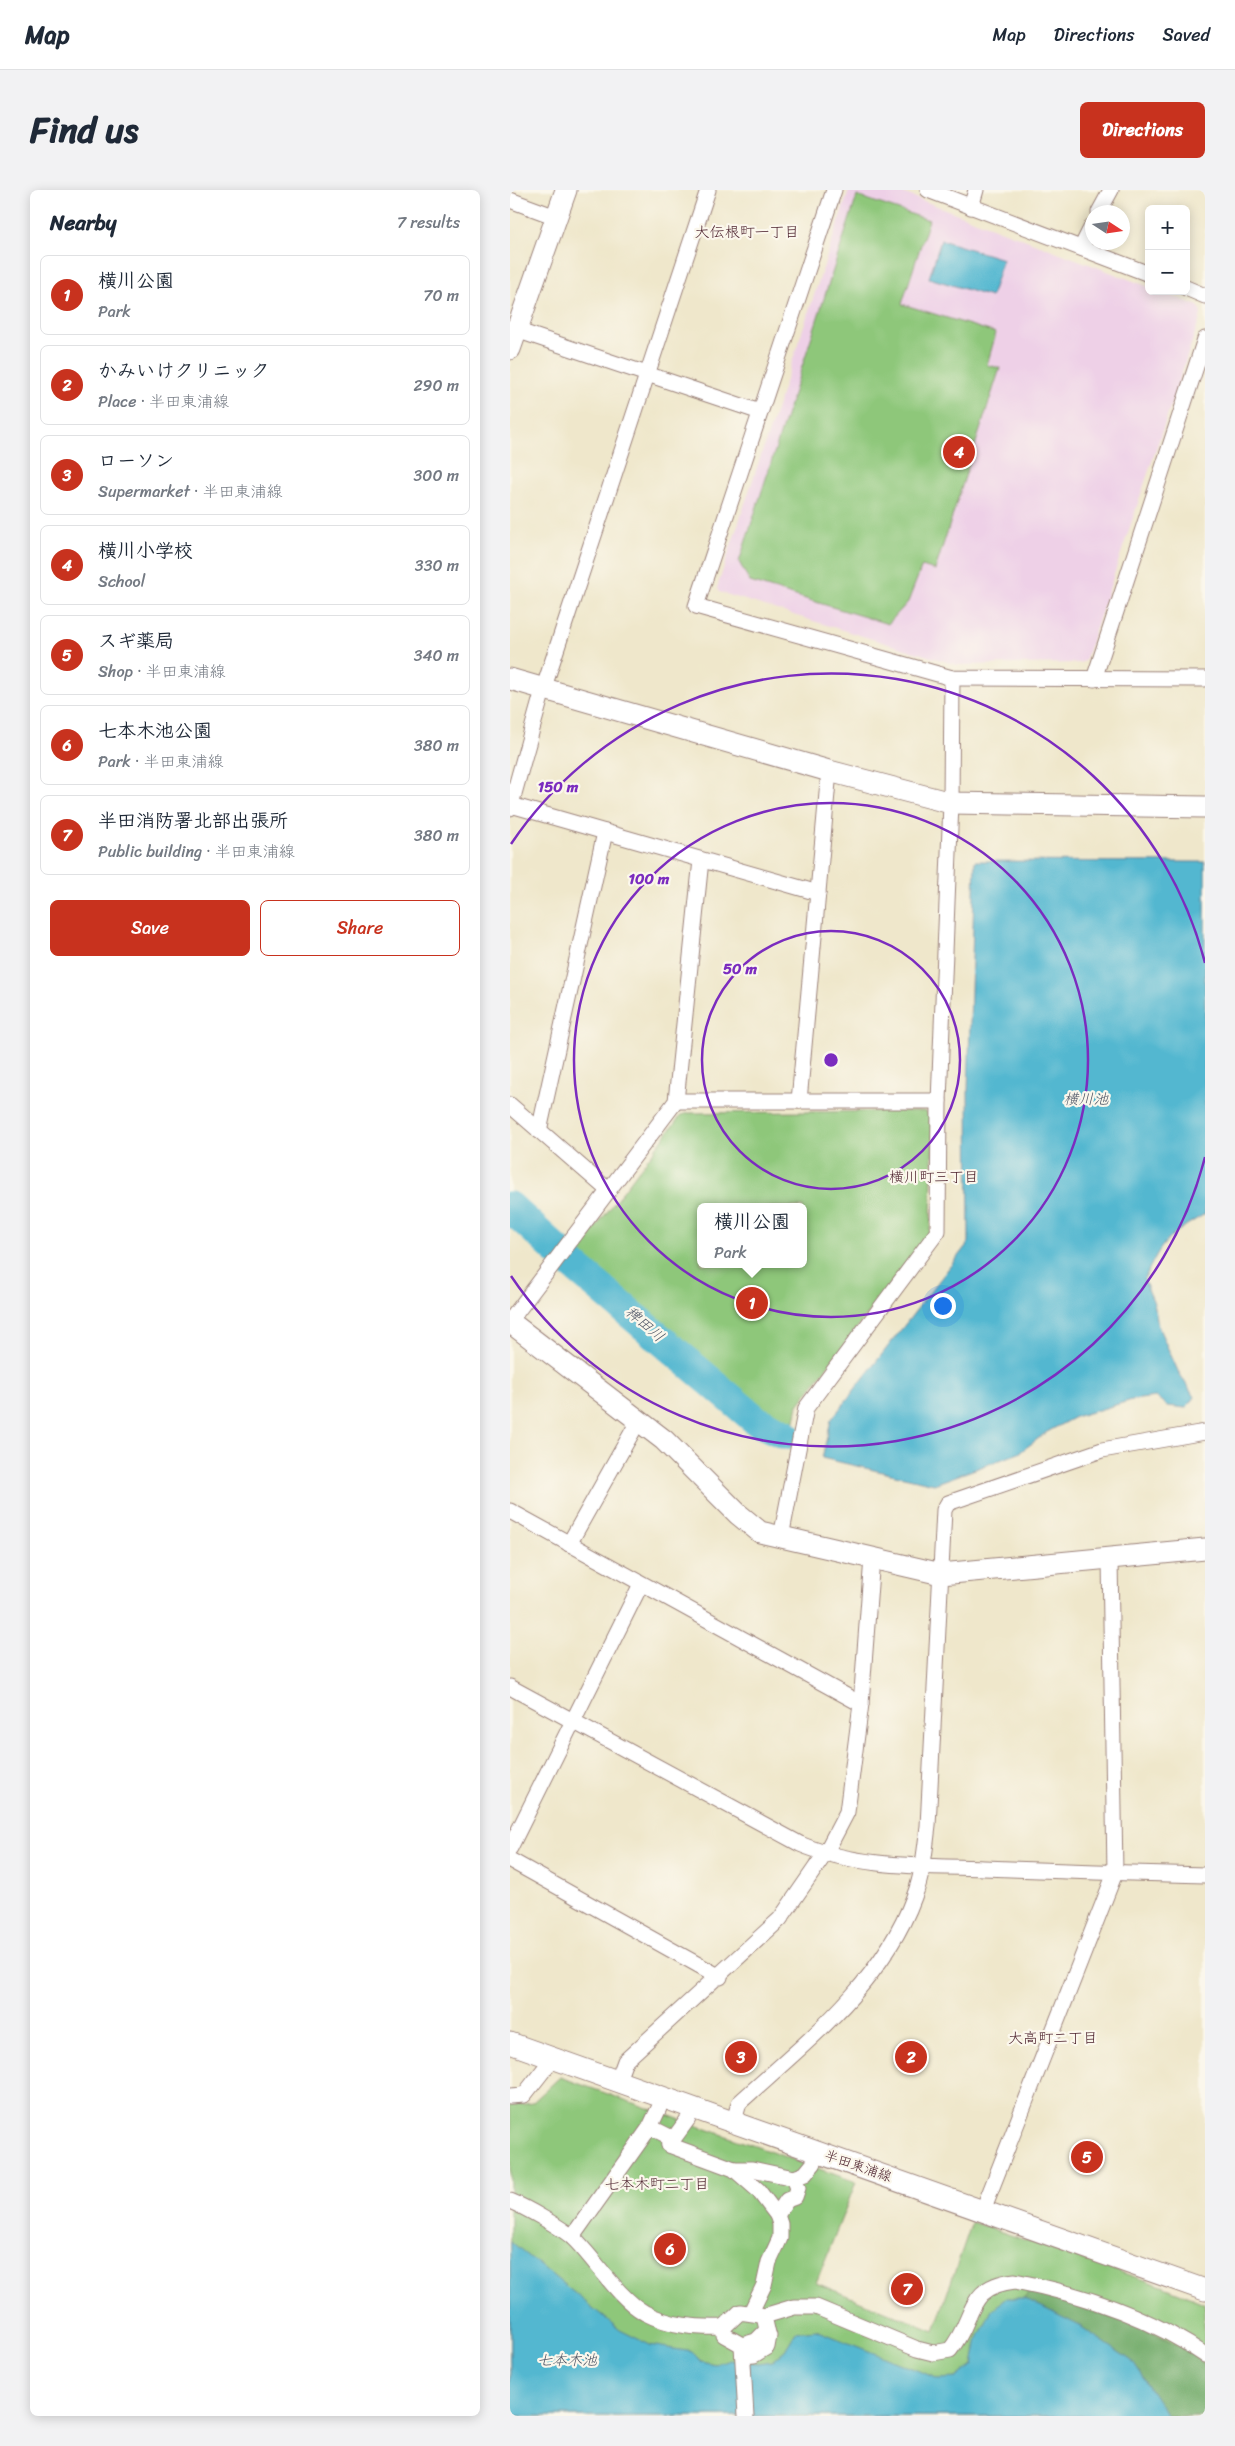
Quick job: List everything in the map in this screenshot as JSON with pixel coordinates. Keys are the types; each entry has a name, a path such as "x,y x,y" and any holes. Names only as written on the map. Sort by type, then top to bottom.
{"street":[{"path":"566,190 512,336 647,375 760,412"},
{"path":"708,190 543,690 510,807 818,893"},
{"path":"834,190 696,606 952,678 1205,679"},
{"path":"928,190 1145,272"},
{"path":"970,207 976,190"},
{"path":"1104,205 1111,190"},
{"path":"510,200 556,217"},
{"path":"1081,248 1085,240"},
{"path":"1190,290 1205,296"},
{"path":"1094,679 1205,339"},
{"path":"781,1537 806,1408 938,1231 939,1100 951,803 952,678"},
{"path":"510,679 829,771 951,803 1205,807"},
{"path":"799,1101 829,771"},
{"path":"539,1131 604,832"},
{"path":"701,860 676,1101 510,1322 664,1440 738,1514 760,1532 941,1574 1205,1549"},
{"path":"676,1101 939,1100"},
{"path":"510,1105 609,1191"},
{"path":"569,1544 640,1420"},
{"path":"734,2121 739,2103 844,2007 895,1936 914,1898 923,1865 934,1742 944,1510 948,1503 1102,1450 1205,1432"},
{"path":"510,1511 861,1704"},
{"path":"618,2080 625,2060 720,1977 780,1919 825,1854 850,1803 861,1704 872,1558"},
{"path":"983,2210 1116,1873 1110,1559"},
{"path":"510,1848 641,1584"},
{"path":"510,1687 800,1844 825,1854 845,1859 923,1865 1205,1875"},
{"path":"510,1860 720,1977"},
{"name":"半田東浦線","path":"510,2043 1204,2288"},
{"path":"510,2096 524,2095 552,2058"},
{"path":"572,2237 650,2127 659,2108"},
{"path":"669,2145 688,2119"},
{"path":"650,2127 668,2136 669,2145"},
{"path":"669,2145 734,2169 752,2169 794,2178 805,2174 814,2163"},
{"path":"734,2169 758,2190 777,2215 780,2224 780,2238 769,2262 764,2285 761,2319 756,2341 743,2354"},
{"path":"777,2215 787,2200 795,2197 798,2188 794,2178"},
{"path":"510,2201 572,2237 618,2288 644,2312 666,2322 688,2326 724,2327 740,2312 761,2319 794,2307 816,2306 917,2349 933,2353 950,2350 967,2323 972,2304 987,2289 999,2283 1015,2281 1136,2315 1178,2336 1205,2355"},
{"path":"724,2327 724,2335 743,2354 746,2416"}],"shaded area":[{"path":"849,190 895,190 1145,285 1145,295 1169,295 1198,306 1200,309 1201,315 1085,661 1080,663 957,665 719,592 717,588"}],"green space":[{"path":"857,196 929,220 902,304 996,333 987,365 1000,368 935,570 922,566 908,602 888,624 750,582 739,562"},
{"path":"925,1111 933,1118 931,1223 929,1234 798,1405 793,1431 733,1395 682,1348 573,1257 681,1115 689,1113"},
{"path":"560,2077 856,2182 816,2283 934,2331 972,2222 1162,2286 1204,2303 1205,2416 510,2416 510,2106 532,2103"},
{"path":"1028,2292 1060,2300 1151,2332 1193,2355 1205,2365 1205,2416 1168,2416 1024,2298"}],"water":[{"path":"941,240 1003,259 991,297 929,278"},
{"name":"横川池","path":"975,861 1205,862 1205,1214 1167,1240 1161,1247 1144,1280 1154,1303 1158,1326 1178,1371 1194,1397 1186,1408 1167,1406 1156,1397 1132,1400 1075,1417 1047,1432 1019,1453 934,1484 822,1458 831,1420 969,1242 968,1090"},
{"name":"七本木池","path":"510,2241 620,2330 650,2345 692,2352 701,2361 715,2364 728,2360 757,2363 772,2361 785,2350 796,2332 816,2330 939,2379 956,2378 973,2365 978,2338 992,2310 1006,2298 1024,2298 1080,2326 1132,2361 1168,2416 510,2416"}],"waterway":[{"name":"稗田川","path":"510,1207 574,1266 757,1421 785,1434"}],"place":[{"name":"横川小学校","path":"959,452"},
{"name":"横川公園","path":"752,1303"},
{"name":"ローソン","path":"741,2057"},
{"name":"かみいけクリニック","path":"911,2057"},
{"name":"スギ薬局","path":"1087,2157"},
{"name":"七本木池公園","path":"670,2249"},
{"name":"半田消防署北部出張所","path":"907,2289"}],"district":[{"name":"大伝根町一丁目","path":"747,232"},
{"name":"横川町三丁目","path":"934,1177"},
{"name":"大高町二丁目","path":"1053,2038"},
{"name":"七本木町二丁目","path":"657,2184"}]}
